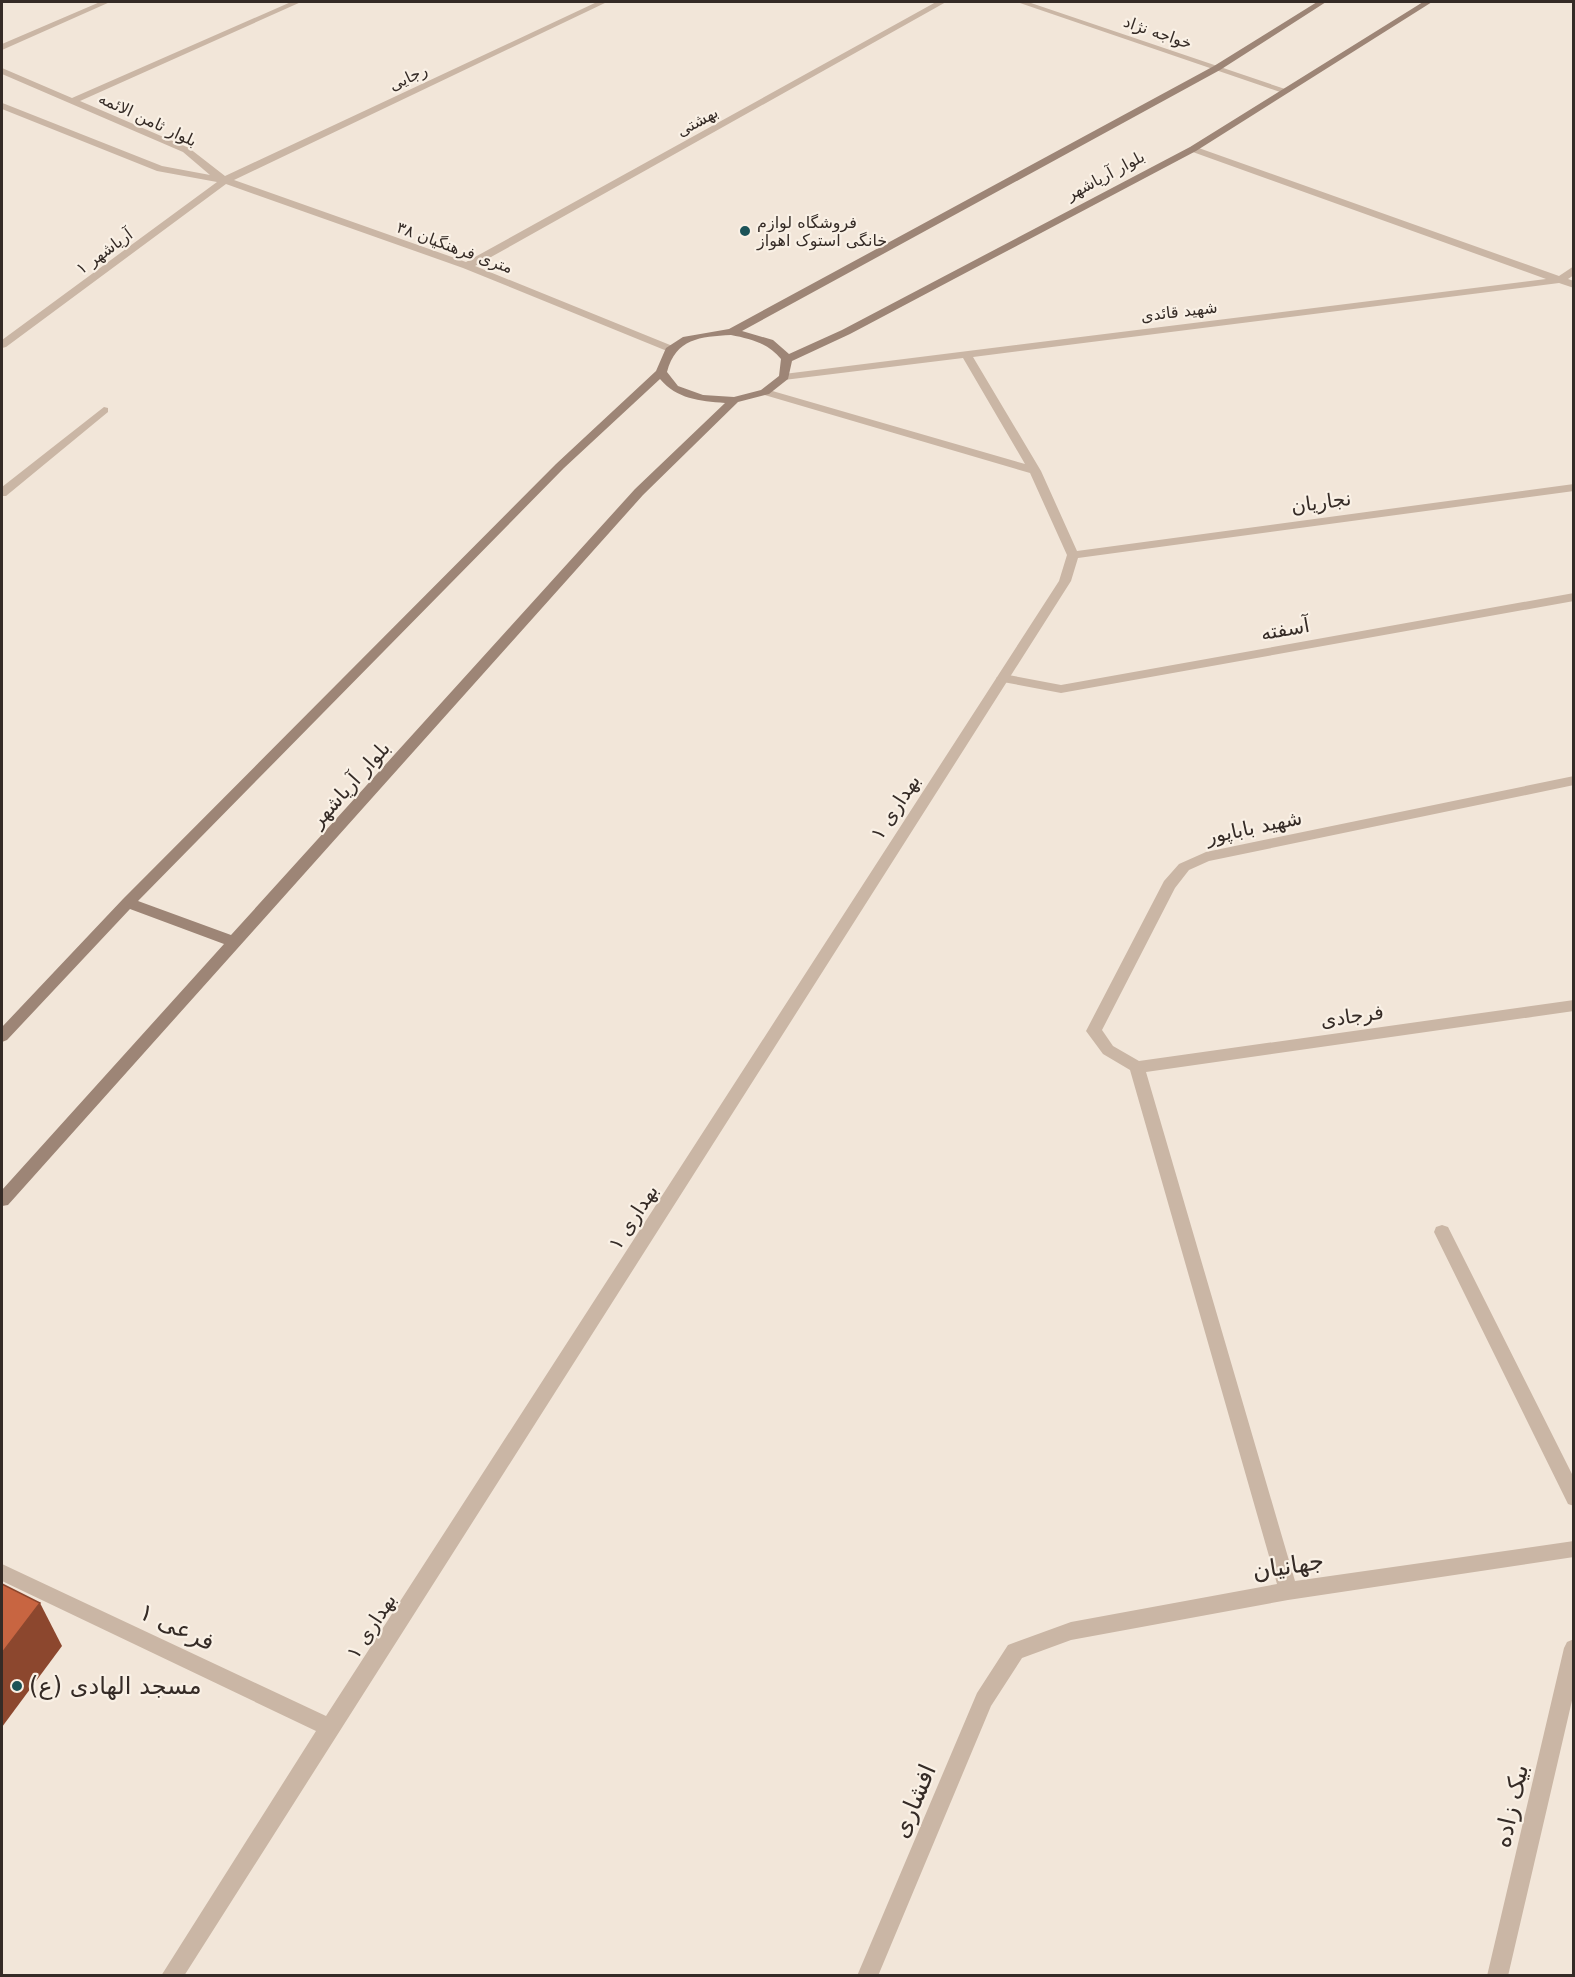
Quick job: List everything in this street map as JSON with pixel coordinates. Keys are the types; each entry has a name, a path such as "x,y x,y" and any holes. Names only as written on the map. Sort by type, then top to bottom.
{"street":[{"path":"2,47 106,2"},
{"path":"72,101 297,2"},
{"name":"رجایی","path":"225,180 603,2"},
{"name":"بهشتی","path":"467,266 942,2"},
{"name":"خواجه نژاد","path":"1021,2 1286,91"},
{"path":"730,332 1217,68 1322,2"},
{"name":"بلوار آریاشهر","path":"787,359 846,332 1193,150 1428,2"},
{"name":"بلوار ثامن الائمه","path":"2,71 186,150 225,180"},
{"name":"بلوار ثامن الائمه","path":"2,106 160,169 225,180"},
{"path":"1193,150 1574,285"},
{"name":"۳۸ متری فرهنگیان","path":"225,180 467,266 671,349"},
{"name":"آریاشهر ۱","path":"2,345 225,180"},
{"path":"1561,280 1574,269"},
{"name":"شهید قائدی","path":"784,377 1561,280"},
{"path":"2,1036 128,903 560,466 662,372 664,356 671,349 678,343 703,334 730,332 756,336 776,346 787,359 784,377 765,392 734,400 701,398 674,388 662,372"},
{"path":"966,354 1035,471 1073,555"},
{"path":"765,392 1035,471"},
{"name":"بلوار آریاشهر","path":"2,1200 639,492 734,400"},
{"path":"2,494 104,410"},
{"name":"نجاریان","path":"1073,555 1574,487"},
{"name":"بهداری ۱","path":"171,1976 1065,581 1073,555"},
{"name":"آسفته","path":"1003,678 1061,689 1574,597"},
{"name":"شهید باباپور","path":"1137,1067 1108,1050 1094,1031 1169,885 1184,867 1206,857 1574,780"},
{"path":"128,903 234,942"},
{"name":"فرجادی","path":"1137,1067 1574,1005"},
{"path":"1137,1067 1288,1591"},
{"path":"1442,1233 1574,1497"},
{"name":"جهانیان","path":"1015,1651 1071,1631 1288,1591 1574,1549"},
{"name":"فرعی ۱","path":"2,1572 330,1728"},
{"name":"بیک زاده","path":"1497,1976 1574,1648"},
{"name":"افشاری","path":"867,1976 984,1700 1015,1651"}],"building":[{"path":"2,1584 40,1603 2,1653"}],"place":[{"name":"فروشگاه لوازم خانگی استوک اهواز","path":"745,231"},
{"name":"مسجد الهادی (ع)","path":"17,1686"}]}
